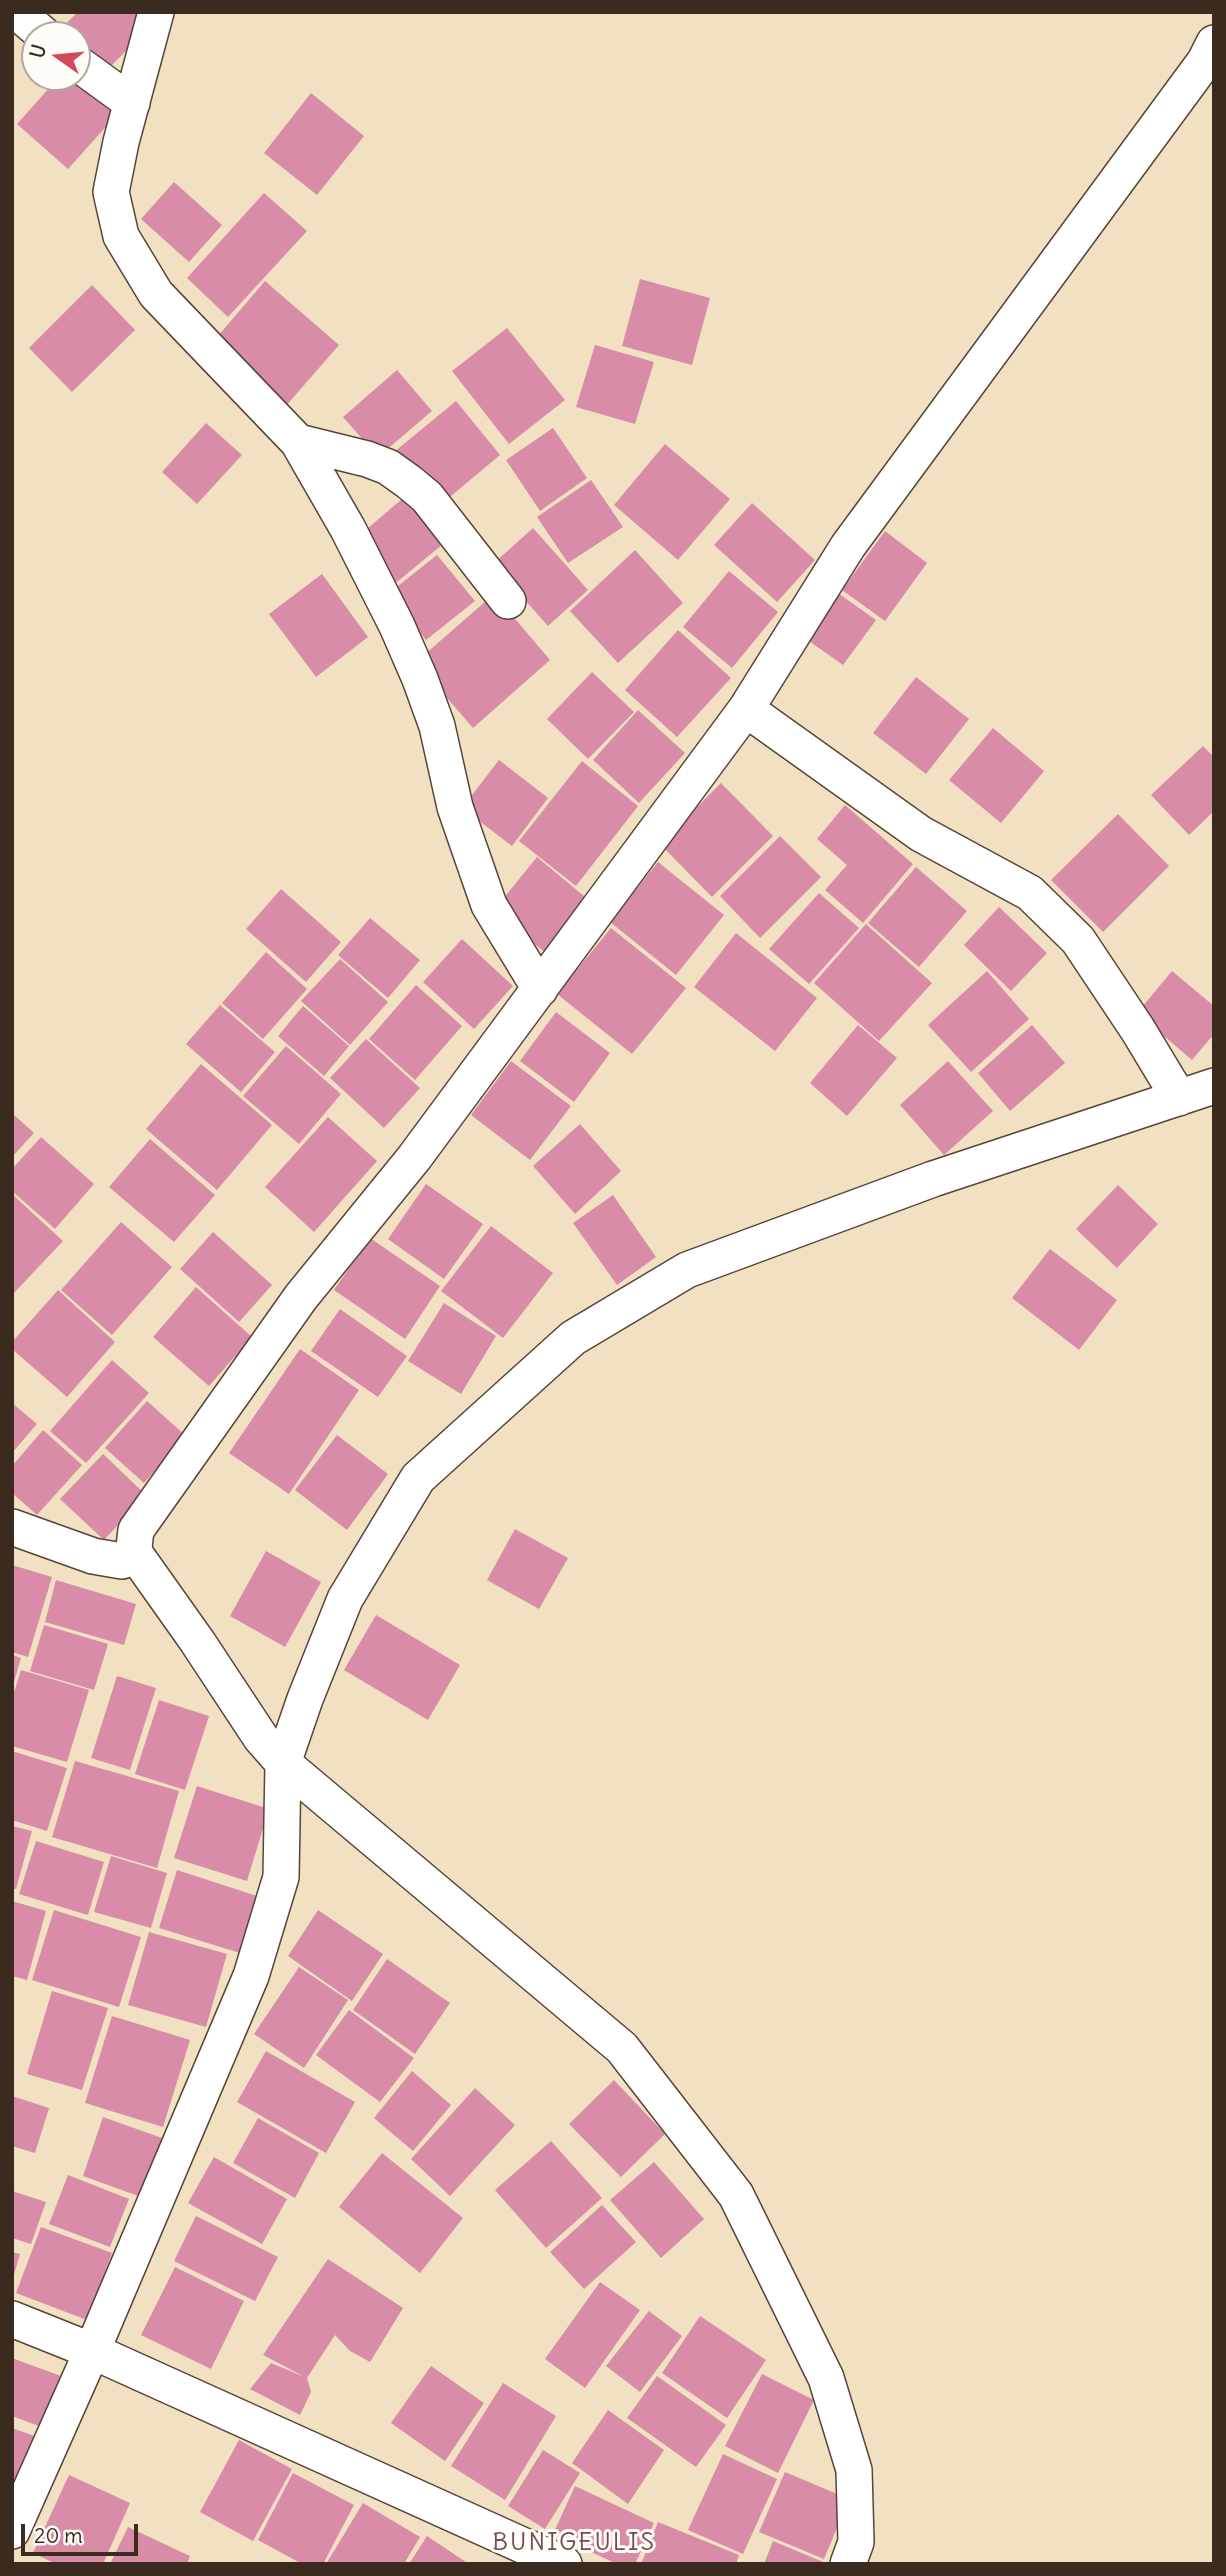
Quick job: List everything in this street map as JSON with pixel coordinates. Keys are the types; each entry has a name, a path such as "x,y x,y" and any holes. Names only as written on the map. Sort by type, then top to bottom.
{"street":[{"path":"156,12 111,192 121,236 156,294 298,442 348,529 397,626 437,726 455,807 489,905 540,989"},
{"path":"848,2564 856,2542 854,2470 826,2378 736,2195 622,2048 283,1763 261,1738 136,1555 134,1542 136,1530 301,1297 414,1158 746,709 848,546 1205,61 1214,43"},
{"path":"91,73 132,103"},
{"path":"298,442 367,459 388,467 409,482 427,496 508,601"},
{"path":"746,709 922,834 1030,893 1078,940 1179,1098"},
{"path":"12,2531 92,2351 251,1976 281,1877 283,1763 305,1699 345,1599 418,1478 573,1338 687,1270 933,1178 1214,1086"},
{"path":"12,1527 93,1556 122,1561 136,1555"},
{"path":"12,2319 92,2351 564,2564"}],"building":[{"path":"78,12 134,12 149,28 101,76 91,66 91,21 69,21"},
{"path":"91,88 120,111 68,169 17,124 46,91 91,91"},
{"path":"311,93 364,136 317,195 264,153"},
{"path":"174,182 222,225 189,262 141,219"},
{"path":"264,193 307,231 228,317 187,278"},
{"path":"640,279 710,298 692,365 622,346"},
{"path":"265,281 339,345 285,407 212,343"},
{"path":"92,285 135,330 72,392 29,348"},
{"path":"507,328 565,400 509,444 452,371"},
{"path":"595,345 654,362 635,424 576,407"},
{"path":"397,370 432,411 378,457 343,417"},
{"path":"456,401 500,455 439,506 394,452"},
{"path":"206,423 242,455 197,504 162,472"},
{"path":"553,428 587,478 540,511 506,460"},
{"path":"665,444 730,499 678,560 614,505"},
{"path":"591,480 623,527 568,563 537,517"},
{"path":"409,493 448,540 392,586 354,540"},
{"path":"752,503 815,560 777,602 714,545"},
{"path":"533,528 588,590 548,626 493,564"},
{"path":"885,531 927,563 885,621 842,590"},
{"path":"635,550 683,603 618,663 570,611"},
{"path":"437,555 475,601 426,640 389,593"},
{"path":"729,571 778,612 732,668 683,627"},
{"path":"322,574 368,637 316,677 269,614"},
{"path":"838,593 876,620 843,665 806,639"},
{"path":"494,594 550,660 473,728 416,662"},
{"path":"678,630 731,678 677,737 625,690"},
{"path":"592,672 634,712 588,759 547,719"},
{"path":"916,677 969,719 926,774 873,733"},
{"path":"638,710 685,753 639,803 593,760"},
{"path":"993,728 1044,771 1001,823 949,780"},
{"path":"1203,746 1214,757 1214,811 1189,835 1151,795"},
{"path":"499,760 548,798 512,846 462,808"},
{"path":"582,761 638,806 576,886 519,841"},
{"path":"721,783 773,836 712,897 660,844"},
{"path":"845,805 913,864 863,923 825,890 847,865 817,839"},
{"path":"1118,814 1169,866 1103,932 1051,880"},
{"path":"780,836 821,877 760,938 720,896"},
{"path":"537,857 596,906 553,959 494,910"},
{"path":"658,862 724,915 676,975 610,922"},
{"path":"916,867 967,911 919,967 868,923"},
{"path":"281,889 341,942 306,982 246,929"},
{"path":"819,893 859,928 809,984 769,949"},
{"path":"999,907 1047,953 1011,991 964,945"},
{"path":"370,918 420,960 388,998 338,955"},
{"path":"866,924 932,983 879,1041 814,983"},
{"path":"611,928 686,988 632,1054 557,994"},
{"path":"736,933 817,998 775,1051 694,987"},
{"path":"462,939 513,986 474,1029 423,982"},
{"path":"266,952 307,989 263,1039 222,1003"},
{"path":"340,959 388,1002 350,1045 301,1001"},
{"path":"987,971 1029,1019 971,1072 928,1025"},
{"path":"1172,971 1214,1006 1214,1034 1192,1060 1137,1013"},
{"path":"416,985 462,1026 415,1080 369,1039"},
{"path":"220,1005 275,1052 241,1092 186,1044"},
{"path":"303,1006 349,1046 324,1076 278,1036"},
{"path":"556,1012 610,1053 574,1102 520,1061"},
{"path":"858,1025 897,1058 847,1116 810,1083"},
{"path":"1032,1025 1065,1063 1010,1111 978,1073"},
{"path":"366,1039 420,1088 384,1128 330,1078"},
{"path":"286,1046 341,1094 299,1144 243,1096"},
{"path":"511,1061 571,1106 530,1160 471,1115"},
{"path":"948,1061 993,1111 944,1155 900,1105"},
{"path":"201,1064 272,1125 217,1190 146,1129"},
{"path":"12,1113 34,1133 12,1157"},
{"path":"328,1117 377,1161 314,1232 265,1187"},
{"path":"580,1124 621,1171 575,1214 533,1166"},
{"path":"41,1137 94,1184 55,1229 12,1191 12,1169"},
{"path":"150,1139 215,1195 174,1242 109,1187"},
{"path":"426,1184 483,1224 444,1279 388,1239"},
{"path":"1118,1185 1158,1224 1117,1268 1076,1229"},
{"path":"12,1194 63,1241 12,1295"},
{"path":"613,1195 656,1257 617,1285 573,1223"},
{"path":"121,1222 172,1267 112,1335 61,1290"},
{"path":"491,1226 553,1273 503,1338 441,1291"},
{"path":"213,1232 272,1285 239,1322 180,1269"},
{"path":"370,1238 440,1286 405,1339 334,1290"},
{"path":"1050,1249 1117,1300 1079,1350 1012,1298"},
{"path":"196,1287 252,1337 209,1386 153,1337"},
{"path":"58,1290 115,1342 67,1397 12,1349 12,1342"},
{"path":"444,1303 496,1336 461,1394 408,1361"},
{"path":"340,1309 407,1356 378,1397 311,1351"},
{"path":"300,1349 359,1390 289,1494 229,1453"},
{"path":"112,1360 149,1393 86,1463 50,1431"},
{"path":"147,1401 186,1436 144,1483 105,1448"},
{"path":"12,1403 37,1424 12,1453"},
{"path":"43,1430 82,1465 37,1515 12,1493 12,1466"},
{"path":"337,1435 388,1474 347,1530 295,1490"},
{"path":"103,1454 146,1495 104,1540 60,1499"},
{"path":"515,1529 568,1558 539,1609 487,1580"},
{"path":"266,1551 321,1582 285,1647 230,1616"},
{"path":"12,1565 52,1577 28,1657 12,1652"},
{"path":"56,1580 136,1604 124,1645 45,1622"},
{"path":"376,1615 460,1665 428,1720 344,1670"},
{"path":"44,1625 108,1644 94,1690 30,1671"},
{"path":"12,1655 21,1658 13,1685 12,1685"},
{"path":"21,1670 89,1690 67,1762 12,1746 12,1699"},
{"path":"117,1676 156,1688 130,1770 91,1758"},
{"path":"159,1700 209,1716 185,1790 135,1774"},
{"path":"12,1751 67,1768 47,1831 12,1820"},
{"path":"75,1761 179,1791 157,1868 52,1837"},
{"path":"197,1786 269,1809 247,1881 174,1858"},
{"path":"12,1826 32,1831 16,1889 12,1888"},
{"path":"36,1841 104,1862 88,1915 19,1894"},
{"path":"111,1856 167,1873 151,1928 94,1912"},
{"path":"177,1870 257,1896 240,1953 159,1928"},
{"path":"12,1901 46,1911 27,1980 12,1976"},
{"path":"54,1910 141,1937 119,2007 32,1980"},
{"path":"318,1910 383,1954 352,2001 288,1956"},
{"path":"149,1932 227,1954 206,2027 128,2005"},
{"path":"387,1959 450,2003 415,2054 353,2010"},
{"path":"299,1967 348,2000 304,2068 254,2034"},
{"path":"52,1991 108,2008 82,2090 27,2074"},
{"path":"349,2010 414,2058 380,2102 316,2055"},
{"path":"112,2016 190,2040 163,2127 85,2103"},
{"path":"266,2051 355,2102 326,2153 237,2102"},
{"path":"412,2071 451,2105 413,2151 374,2118"},
{"path":"614,2080 665,2134 621,2177 569,2124"},
{"path":"475,2088 515,2125 450,2196 411,2159"},
{"path":"12,2096 49,2108 35,2153 12,2146"},
{"path":"103,2117 162,2138 141,2197 83,2176"},
{"path":"258,2118 319,2153 295,2198 233,2163"},
{"path":"551,2141 602,2198 546,2248 495,2190"},
{"path":"382,2153 463,2218 420,2273 339,2207"},
{"path":"214,2157 287,2199 262,2244 188,2203"},
{"path":"654,2162 704,2219 661,2258 610,2200"},
{"path":"68,2175 129,2199 110,2247 49,2224"},
{"path":"12,2191 46,2202 31,2244 12,2238"},
{"path":"602,2205 636,2242 584,2289 550,2252"},
{"path":"196,2216 278,2257 255,2301 174,2261"},
{"path":"41,2227 112,2253 87,2320 16,2293"},
{"path":"12,2252 20,2254 13,2278 12,2278"},
{"path":"328,2259 403,2308 370,2362 350,2351 335,2335 307,2378 311,2392 300,2415 250,2389 271,2363 305,2377 263,2355"},
{"path":"175,2267 244,2301 211,2369 141,2335"},
{"path":"600,2282 640,2310 585,2388 545,2359"},
{"path":"649,2311 682,2336 640,2392 606,2366"},
{"path":"700,2316 766,2360 727,2418 662,2373"},
{"path":"12,2358 69,2379 50,2430 12,2416"},
{"path":"431,2366 484,2403 445,2461 391,2423"},
{"path":"762,2374 814,2400 778,2473 725,2446"},
{"path":"657,2376 726,2425 696,2467 627,2418"},
{"path":"503,2383 556,2416 505,2500 451,2466"},
{"path":"608,2410 664,2450 628,2504 572,2463"},
{"path":"12,2428 43,2439 12,2490"},
{"path":"239,2440 292,2469 253,2541 200,2512"},
{"path":"543,2450 580,2473 545,2529 508,2506"},
{"path":"723,2454 777,2479 743,2554 688,2530"},
{"path":"785,2472 849,2499 824,2559 759,2532"},
{"path":"293,2473 354,2505 323,2564 302,2564 258,2540"},
{"path":"69,2475 130,2503 103,2564 56,2564 33,2553"},
{"path":"575,2486 654,2523 635,2564 617,2564 553,2534"},
{"path":"363,2503 420,2537 404,2564 326,2564"},
{"path":"658,2522 739,2555 736,2564 641,2564"},
{"path":"128,2527 190,2556 187,2564 110,2564"},
{"path":"427,2536 469,2564 409,2564"},
{"path":"773,2541 828,2564 764,2564"}],"district":[{"name":"BUNIGEULIS","path":"574,2543"}]}
